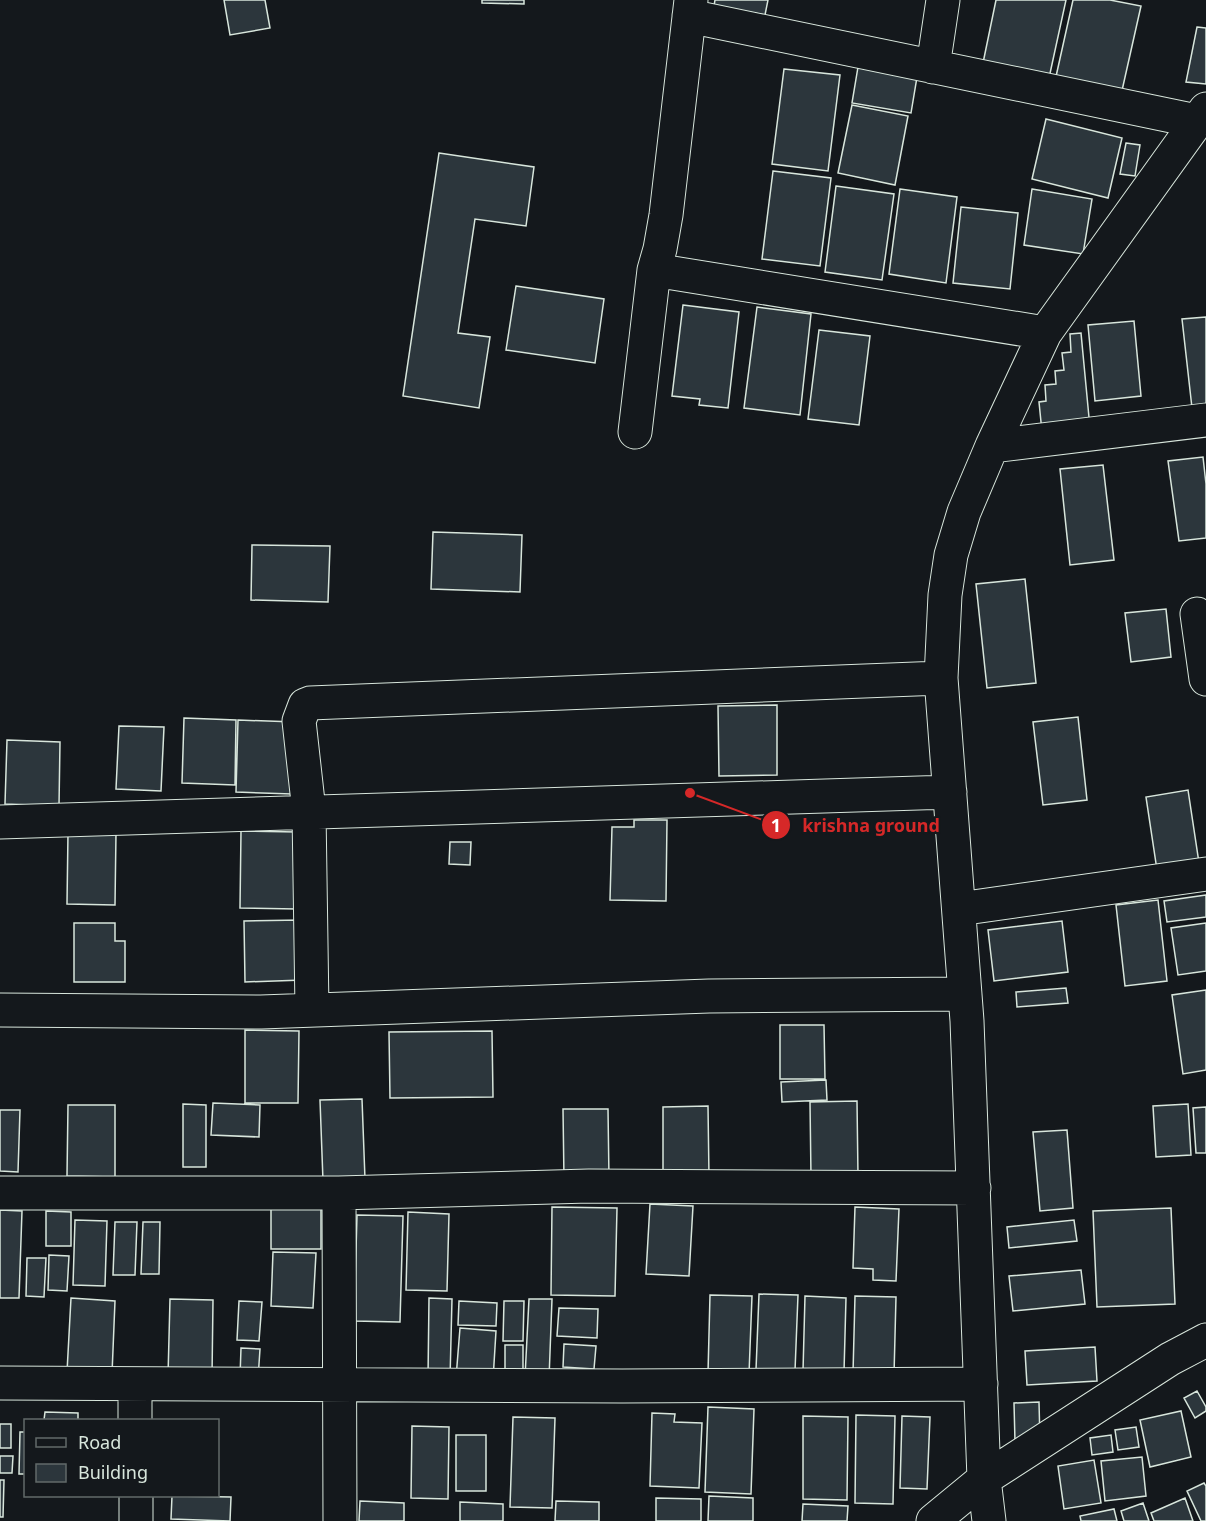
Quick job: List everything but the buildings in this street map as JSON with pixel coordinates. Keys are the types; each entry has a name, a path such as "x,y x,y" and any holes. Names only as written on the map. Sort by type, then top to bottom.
{"street":[{"path":"933,67 943,0"},
{"path":"635,432 654,270 666,215 690,8 933,67 1201,115 1045,333 964,512 951,555 945,595 941,678 965,994 984,1479 988,1521"},
{"path":"654,270 1045,333"},
{"path":"992,446 1206,420"},
{"path":"1197,614 1206,679"},
{"path":"312,1010 309,811 299,721 305,705 941,678"},
{"path":"0,822 950,792"},
{"path":"959,909 1206,874"},
{"path":"0,1010 261,1012 709,996 965,994"},
{"path":"0,1193 339,1193 590,1186 974,1188"},
{"path":"339,1193 340,1521"},
{"path":"933,1521 984,1479 1170,1359 1206,1340"},
{"path":"0,1383 340,1386 981,1384"},
{"path":"135,1385 135,1419"},
{"path":"136,1497 136,1521"}],"place":[{"name":"krishna ground","path":"690,793"}]}
